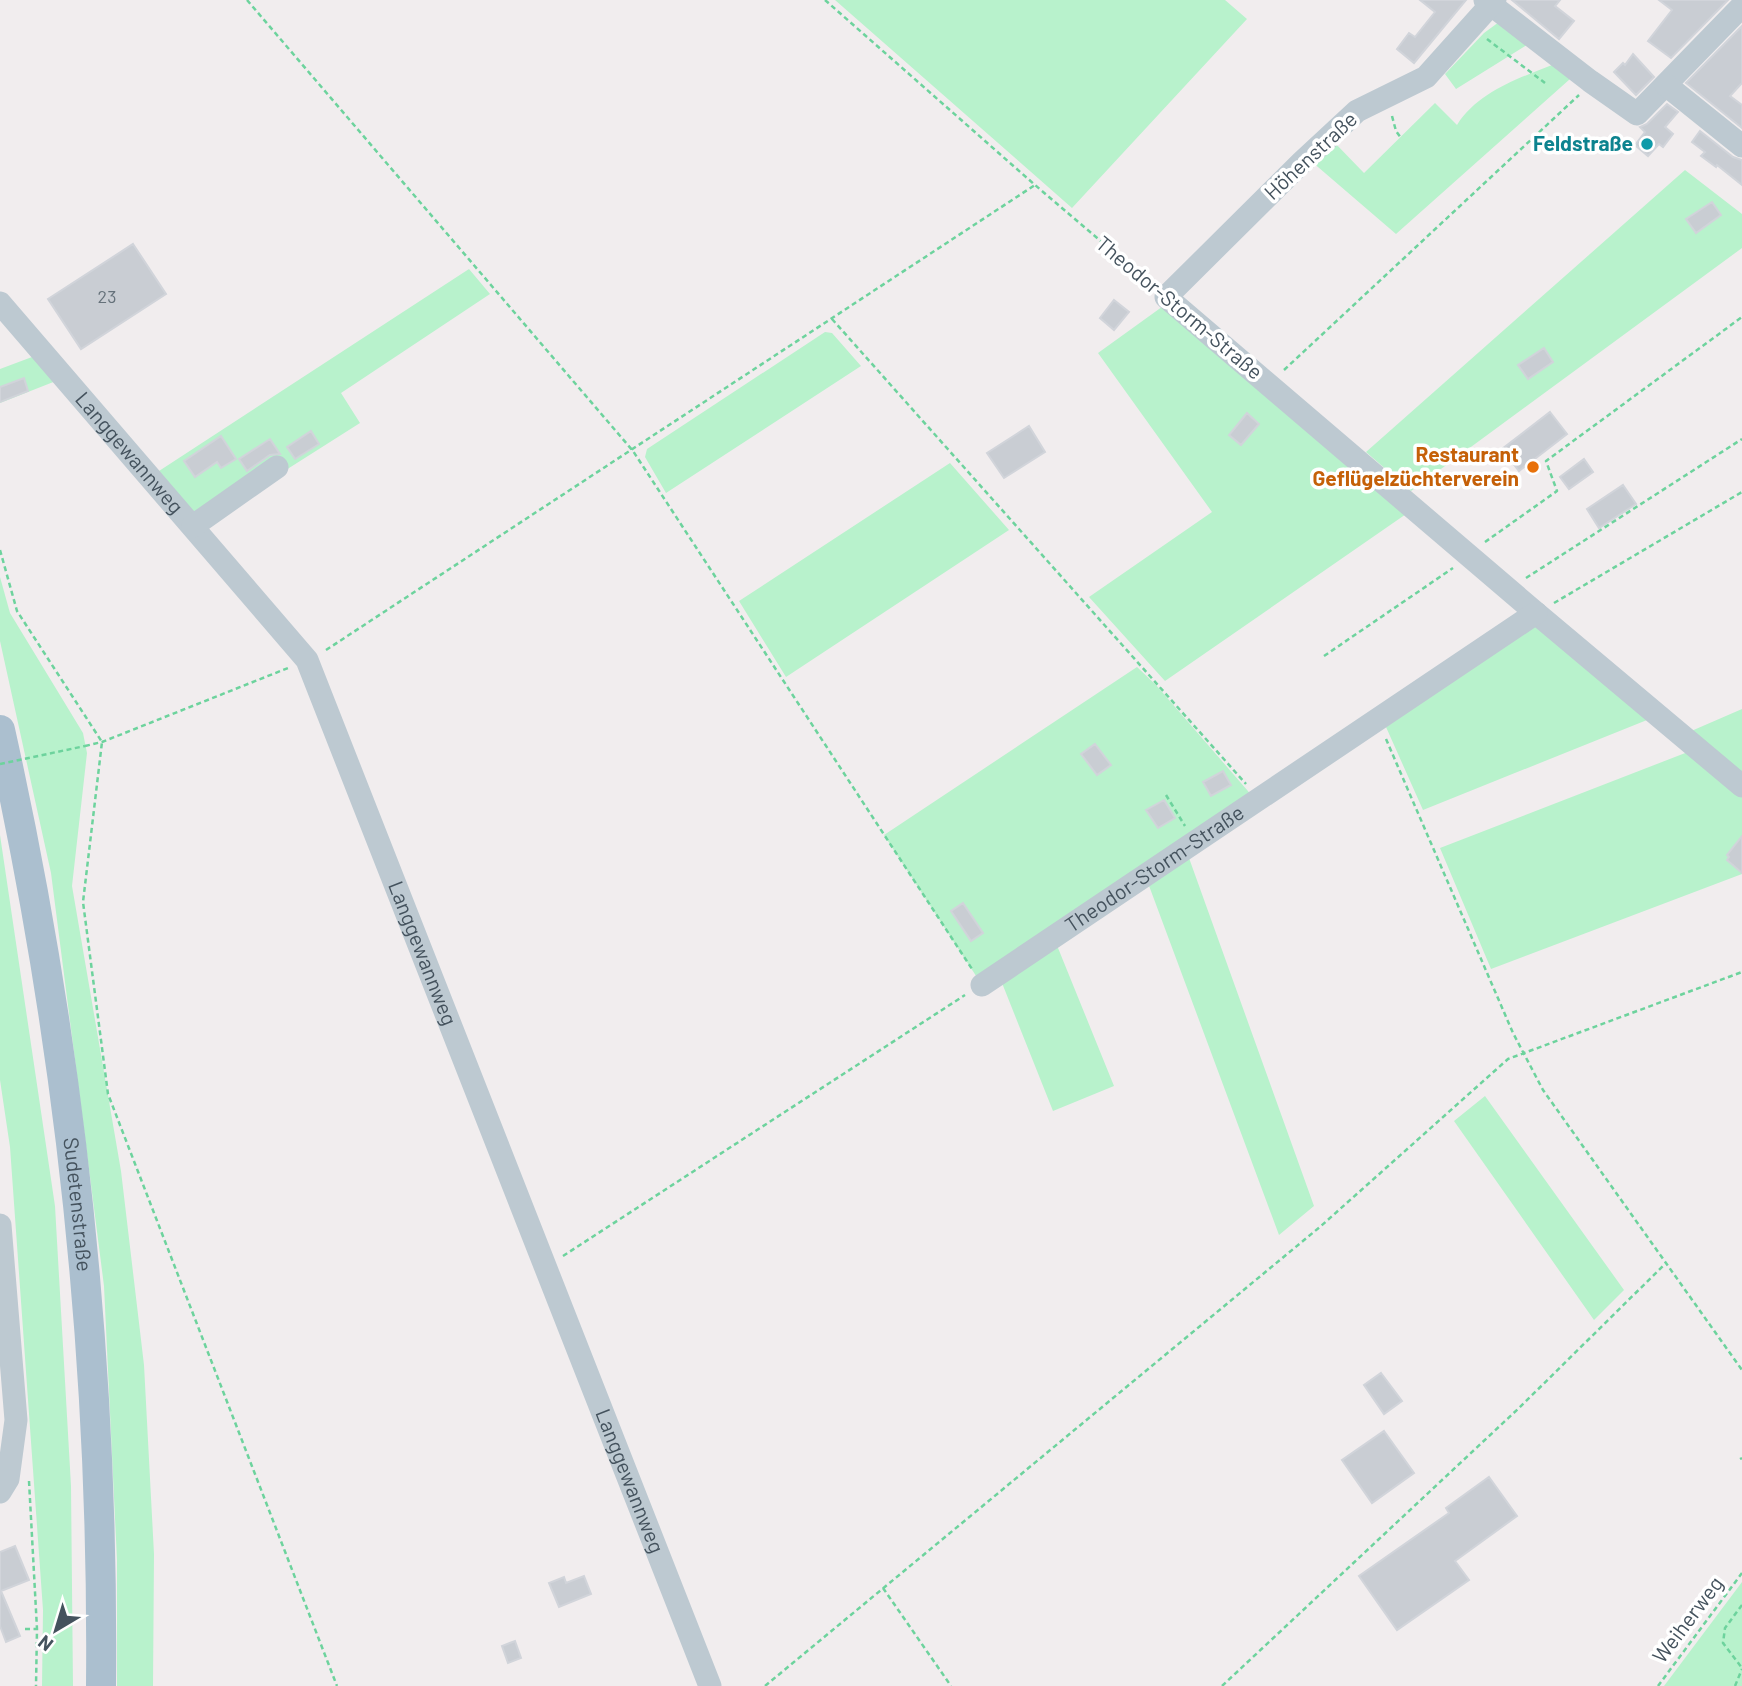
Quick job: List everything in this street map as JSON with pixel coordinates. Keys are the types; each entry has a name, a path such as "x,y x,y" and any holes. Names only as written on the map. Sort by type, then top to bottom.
{"main road":[{"name":"Sudetenstraße","path":"0,730 49,982 77,1197 97,1441 102,1587 101,1686"}],"street":[{"name":"Höhenstraße","path":"1167,297 1357,111 1426,76 1490,2"},
{"path":"1490,2 1590,81 1637,114 1742,6"},
{"path":"1666,85 1742,146"},
{"name":"Theodor-Storm-Straße","path":"1167,297 1742,786"},
{"name":"Langgewannweg","path":"0,303 307,660 710,1686"},
{"path":"193,526 277,467"},
{"name":"Theodor-Storm-Straße","path":"982,985 1536,613"},
{"path":"0,1225 16,1420 8,1479 0,1492"}],"path":[{"path":"247,0 633,451 982,985 545,1267"},
{"name":"Theodor-Storm-Straße","path":"825,0 1167,297"},
{"path":"1471,27 1545,83"},
{"path":"1269,384 1576,98 1590,81"},
{"path":"1387,96 1396,131 1401,138"},
{"path":"0,764 102,742 307,660 330,648 1035,185"},
{"path":"1324,656 1558,491 1546,461 1742,317"},
{"path":"832,319 1259,798"},
{"path":"1509,589 1742,439"},
{"path":"1536,613 1742,492"},
{"path":"0,550 17,611 102,742 82,902 108,1094 337,1686"},
{"path":"1377,720 1513,1033 1543,1090 1742,1370"},
{"path":"1166,795 1195,840"},
{"path":"765,1686 1300,1244 1508,1059 1742,972"},
{"path":"1222,1686 1499,1427 1665,1264"},
{"path":"29,1485 37,1629 36,1686"},
{"name":"Weiherweg","path":"1658,1686 1742,1573"},
{"path":"882,1587 951,1686"},
{"path":"1735,1686 1742,1668 1723,1643 1725,1628 1742,1605"},
{"path":"25,1629 37,1629"}],"green space":[{"path":"835,0 1225,0 1247,19 1072,208"},
{"path":"1499,22 1527,45 1456,89 1445,74 1484,33"},
{"path":"1552,65 1570,79 1396,234 1311,161 1333,141 1364,173 1435,103 1457,125 1487,95 1512,81"},
{"path":"1685,170 1742,214 1742,248 1411,491 1366,452"},
{"path":"469,269 490,294 341,393 360,423 201,524 159,471"},
{"path":"1166,304 1409,512 1165,681 1089,597 1212,512 1098,353"},
{"path":"825,332 832,333 861,366 666,493 645,457 647,449"},
{"path":"40,354 61,379 0,403 0,369"},
{"path":"950,463 1009,530 786,677 739,601"},
{"path":"0,577 10,613 83,733 87,753 72,886 121,1171 144,1365 154,1554 153,1686 117,1686 117,1560 104,1286 51,873 0,641"},
{"path":"1533,622 1652,718 1423,810 1386,727"},
{"path":"1137,667 1156,685 1254,798 982,985 884,835"},
{"path":"1742,709 1742,776 1689,732"},
{"path":"1693,750 1742,791 1742,874 1491,969 1440,848"},
{"path":"0,835 55,1206 71,1486 73,1686 42,1686 43,1610 10,1147 0,1080"},
{"path":"1189,858 1314,1206 1279,1235 1148,883"},
{"path":"1056,943 1114,1086 1053,1111 1000,978"},
{"path":"1485,1096 1624,1290 1594,1320 1454,1121"},
{"path":"1742,1582 1742,1686 1664,1686"}],"building":[{"path":"1420,0 1466,0 1414,63 1397,49 1409,33 1415,37 1435,12"},
{"path":"1512,0 1560,0 1555,6 1574,21 1559,39"},
{"path":"1659,0 1728,0 1671,58 1648,41 1672,10"},
{"path":"1742,26 1742,83 1730,96 1742,105 1742,128 1686,83"},
{"path":"1633,54 1654,77 1636,95 1614,72 1623,63 1625,65"},
{"path":"1667,104 1678,112 1665,127 1673,134 1663,147 1659,144 1648,156 1635,145 1645,132 1640,127 1647,124"},
{"path":"1700,131 1733,157 1742,160 1742,185 1701,156 1705,152 1692,142"},
{"path":"1712,202 1721,215 1696,233 1686,219"},
{"path":"133,244 166,294 81,349 48,299"},
{"path":"1114,300 1129,312 1114,330 1100,318"},
{"path":"1544,348 1553,362 1528,379 1518,365"},
{"path":"24,378 28,391 0,402 0,387"},
{"path":"1550,412 1567,434 1519,471 1502,449"},
{"path":"1247,413 1259,424 1241,445 1229,435"},
{"path":"1029,426 1045,452 1004,478 987,453"},
{"path":"311,431 319,444 295,459 287,447"},
{"path":"221,436 236,459 221,468 217,462 195,477 184,461"},
{"path":"270,439 280,454 270,455 247,471 239,459"},
{"path":"1584,459 1593,472 1569,489 1560,477"},
{"path":"1623,485 1636,504 1599,528 1587,509"},
{"path":"1095,744 1111,765 1097,775 1081,754"},
{"path":"1223,771 1231,785 1211,796 1203,782"},
{"path":"1164,800 1175,818 1158,828 1146,810"},
{"path":"1742,836 1742,873 1727,860 1727,855"},
{"path":"963,903 983,933 971,941 951,911"},
{"path":"1381,1373 1402,1401 1384,1414 1364,1385"},
{"path":"1384,1431 1414,1473 1372,1503 1342,1460"},
{"path":"1489,1477 1517,1516 1455,1561 1469,1580 1397,1630 1359,1576 1449,1513 1446,1508"},
{"path":"15,1546 29,1580 1,1591 20,1636 6,1642 0,1626 0,1552"},
{"path":"584,1576 591,1594 559,1607 549,1583 564,1577 566,1583"},
{"path":"515,1641 521,1658 508,1663 502,1646"}],"place":[{"name":"Feldstraße","path":"1647,144"},
{"name":"Restaurant Geflügelzüchterverein","path":"1533,467"}]}
